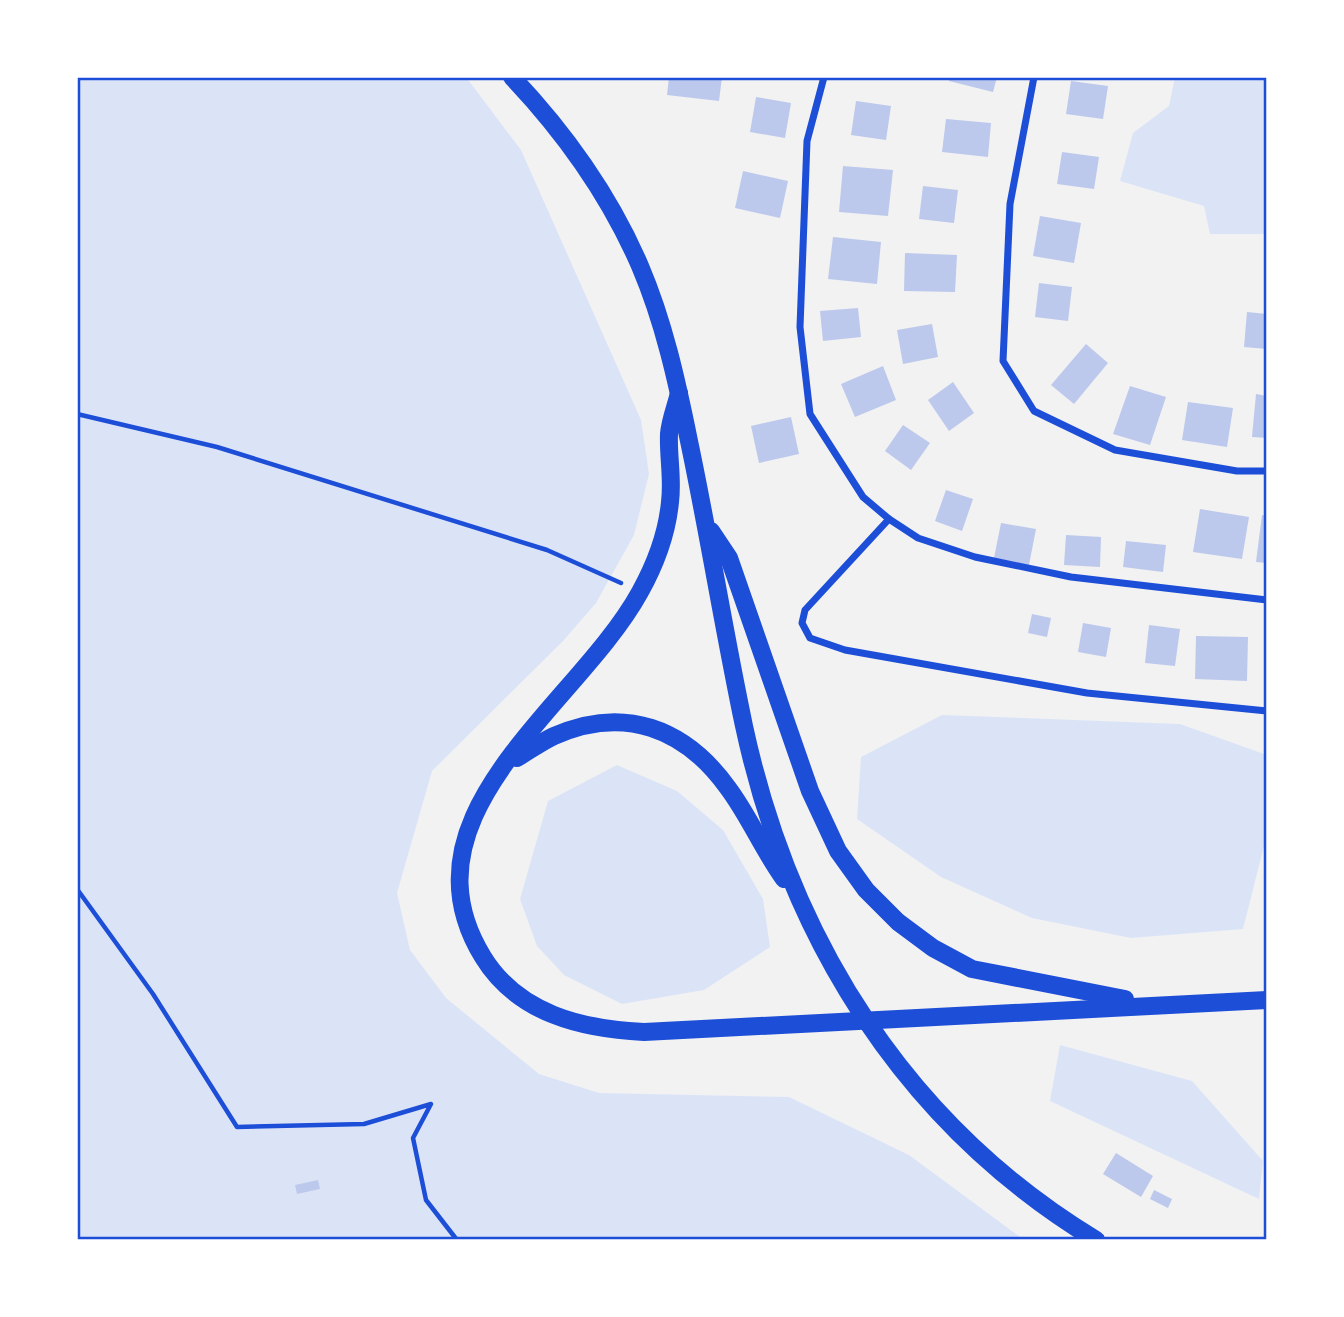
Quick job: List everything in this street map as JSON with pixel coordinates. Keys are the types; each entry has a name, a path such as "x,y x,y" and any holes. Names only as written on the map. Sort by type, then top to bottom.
{"main road":[{"path":"512,77 564,136 596,181 623,231 660,321 679,393 707,524 744,727 762,795 796,898"},
{"path":"679,393 669,433 671,501 665,531 641,592 603,649 502,767 485,791 470,822 460,856 459,885 464,914 473,941 501,981 522,1000 550,1014 584,1026 644,1032 1267,1000"},
{"path":"707,524 729,558 810,792 838,851 866,890 898,922 924,942 972,969 1017,980 1153,1004"},
{"path":"502,767 554,736 595,723 633,724 668,733 696,750 722,780 765,853 796,898 842,983 888,1052 987,1161 1029,1195 1096,1240"}],"street":[{"path":"824,77 807,141 800,327 810,414 863,497 918,538 975,557 1071,578 1267,600"},
{"path":"1034,77 1010,204 1003,361 1034,411 1115,450 1237,471 1267,471"},
{"path":"889,519 805,610 802,623 810,638 845,650 1087,693 1267,711"}],"path":[{"path":"77,414 217,447 547,550 641,592"},
{"path":"77,889 153,994 237,1127 364,1124 431,1104 412,1138 426,1200 457,1240"}],"shaded area":[{"path":"77,77 466,77 521,150 641,420 649,474 634,535 596,603 563,641 432,771 397,893 410,950 446,998 539,1074 599,1093 789,1097 909,1155 1024,1240 77,1240"},
{"path":"1175,77 1267,77 1267,234 1210,234 1204,206 1120,181 1133,133 1169,106"},
{"path":"942,715 1180,724 1267,755 1267,834 1243,929 1131,938 1032,918 941,877 857,819 861,757"},
{"path":"617,765 677,791 723,830 763,899 770,947 704,990 622,1004 564,975 537,946 520,899 548,801"},
{"path":"1060,1045 1192,1081 1263,1161 1259,1199 1050,1101"}],"building":[{"path":"669,77 722,77 719,101 667,95"},
{"path":"950,77 997,77 993,92 949,81"},
{"path":"1071,81 1108,86 1103,119 1066,114"},
{"path":"756,97 791,103 785,138 750,132"},
{"path":"856,101 891,106 886,140 851,135"},
{"path":"946,119 991,123 988,157 942,152"},
{"path":"1062,152 1099,157 1094,189 1057,184"},
{"path":"843,166 893,170 888,216 839,212"},
{"path":"743,171 788,181 780,218 735,208"},
{"path":"923,186 958,190 954,223 919,219"},
{"path":"1040,216 1081,223 1074,263 1033,256"},
{"path":"833,237 881,242 877,284 828,279"},
{"path":"905,253 957,255 955,292 904,291"},
{"path":"1039,283 1072,287 1068,321 1035,317"},
{"path":"858,308 861,337 823,341 820,311"},
{"path":"1247,312 1267,314 1267,349 1244,347"},
{"path":"932,324 938,357 903,364 897,330"},
{"path":"1086,344 1108,363 1074,404 1051,385"},
{"path":"883,366 896,400 855,417 841,384"},
{"path":"953,382 974,413 949,431 928,400"},
{"path":"1130,386 1166,397 1150,445 1113,434"},
{"path":"1256,394 1267,396 1267,438 1252,437"},
{"path":"1188,402 1233,408 1227,447 1182,440"},
{"path":"791,417 799,454 759,463 751,426"},
{"path":"903,425 930,443 911,470 885,451"},
{"path":"946,490 973,499 962,531 935,521"},
{"path":"1200,509 1249,517 1242,559 1193,552"},
{"path":"1262,515 1267,516 1267,563 1256,562"},
{"path":"1001,523 1036,529 1029,565 994,558"},
{"path":"1066,535 1101,537 1100,567 1064,565"},
{"path":"1126,541 1166,545 1163,572 1123,567"},
{"path":"1032,614 1051,618 1047,637 1028,633"},
{"path":"1083,623 1111,628 1106,657 1078,652"},
{"path":"1149,625 1180,629 1175,666 1145,663"},
{"path":"1196,636 1248,637 1247,681 1195,679"},
{"path":"1116,1153 1153,1176 1141,1197 1103,1174"},
{"path":"318,1180 320,1189 297,1194 295,1185"},
{"path":"1154,1190 1172,1199 1168,1208 1150,1199"}]}
